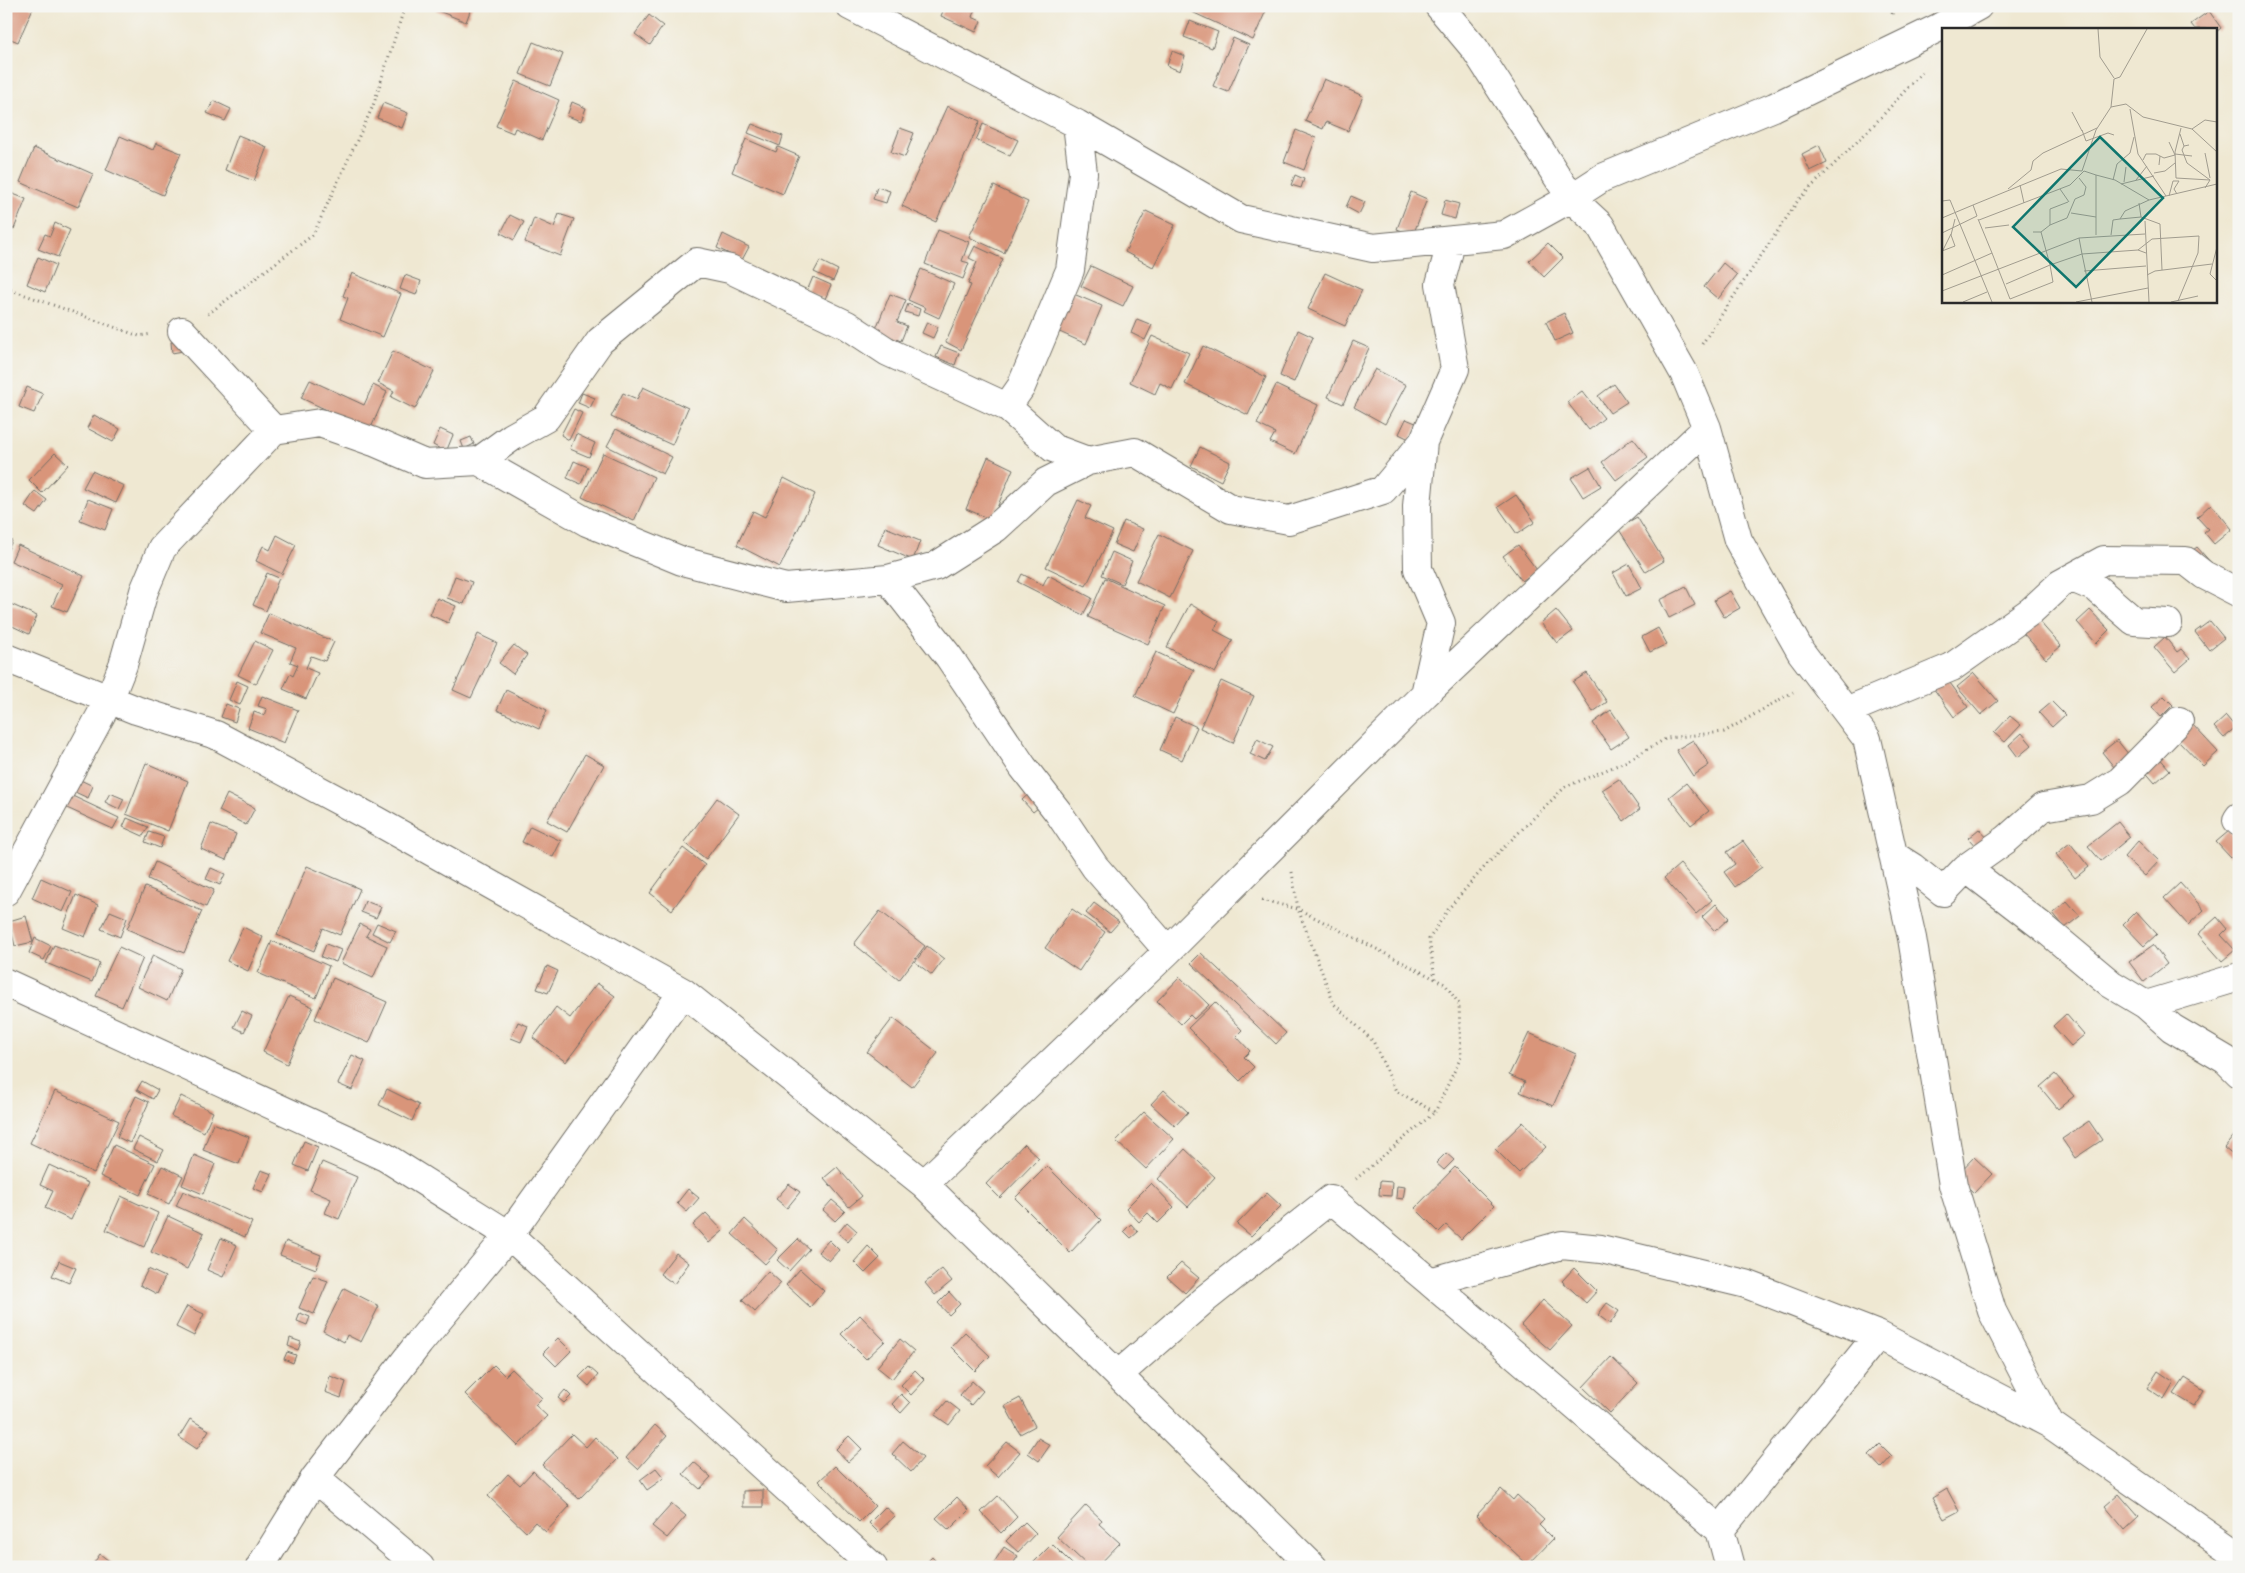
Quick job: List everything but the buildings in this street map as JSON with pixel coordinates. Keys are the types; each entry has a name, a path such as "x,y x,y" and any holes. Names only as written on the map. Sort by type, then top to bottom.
{"street":[{"path":"850,6 1077,124 1241,219 1372,248 1504,235 1602,178 1774,107 1940,27 1978,6"},
{"path":"1439,6 1475,49 1570,198 1600,225 1684,373 1707,428 1738,540 1801,652 1867,739 1912,938 1953,1185 1992,1311 2050,1424"},
{"path":"1007,407 1020,387 1070,270 1083,172 1077,124"},
{"path":"479,460 587,522 682,561 786,588 888,579 936,566 996,528 1046,482 1088,461 1135,452 1231,509 1289,520 1384,490 1423,442 1455,369 1440,284 1452,240"},
{"path":"6,891 108,700 123,665 144,592 162,548 274,430 320,422 426,464 479,460 546,418 600,341 697,262 730,269 847,325 888,352 1007,407 1053,448 1088,461"},
{"path":"182,331 274,430"},
{"path":"924,1184 1168,951 1425,694 1707,428"},
{"path":"1423,442 1417,506 1418,569 1441,623 1425,694"},
{"path":"1046,482 1053,448"},
{"path":"1846,711 1952,667 2031,611 2060,584 2104,560 2186,561 2204,576 2239,593"},
{"path":"2072,578 2096,588 2134,621 2168,623"},
{"path":"888,579 949,657 1023,767 1058,812 1095,867 1168,951"},
{"path":"6,658 108,700 216,735 375,820 682,992 924,1184 1313,1567"},
{"path":"1893,855 1912,867 1943,892 1966,868 2006,839 2043,807 2090,799 2120,781 2179,721"},
{"path":"2239,817 2236,820 2239,822"},
{"path":"1966,868 2044,928 2111,984 2146,1005 2172,1028 2226,1060 2239,1073"},
{"path":"2146,1005 2239,977"},
{"path":"6,983 385,1157 509,1235 873,1567"},
{"path":"260,1567 315,1478 419,1343 509,1235 682,992"},
{"path":"1118,1375 1205,1299 1331,1199 1720,1530 1730,1567"},
{"path":"1430,1282 1562,1245 1601,1250 1746,1284 1878,1336 2050,1424 2239,1556"},
{"path":"1720,1530 1878,1336"},
{"path":"315,1478 420,1567"}],"path":[{"path":"6,288 139,336 182,331 216,308 313,235 373,106 404,6"},
{"path":"1684,373 1735,292 1798,199 1873,126 1920,75 1925,67"},
{"path":"1435,979 1429,939 1449,908 1487,864 1565,786 1625,762 1667,738 1724,732 1820,677"},
{"path":"1292,826 1292,880 1298,909 1334,1004 1373,1041 1396,1091 1435,1112"},
{"path":"1227,891 1298,909 1445,984 1459,1004 1461,1057 1435,1112 1331,1199"}]}
